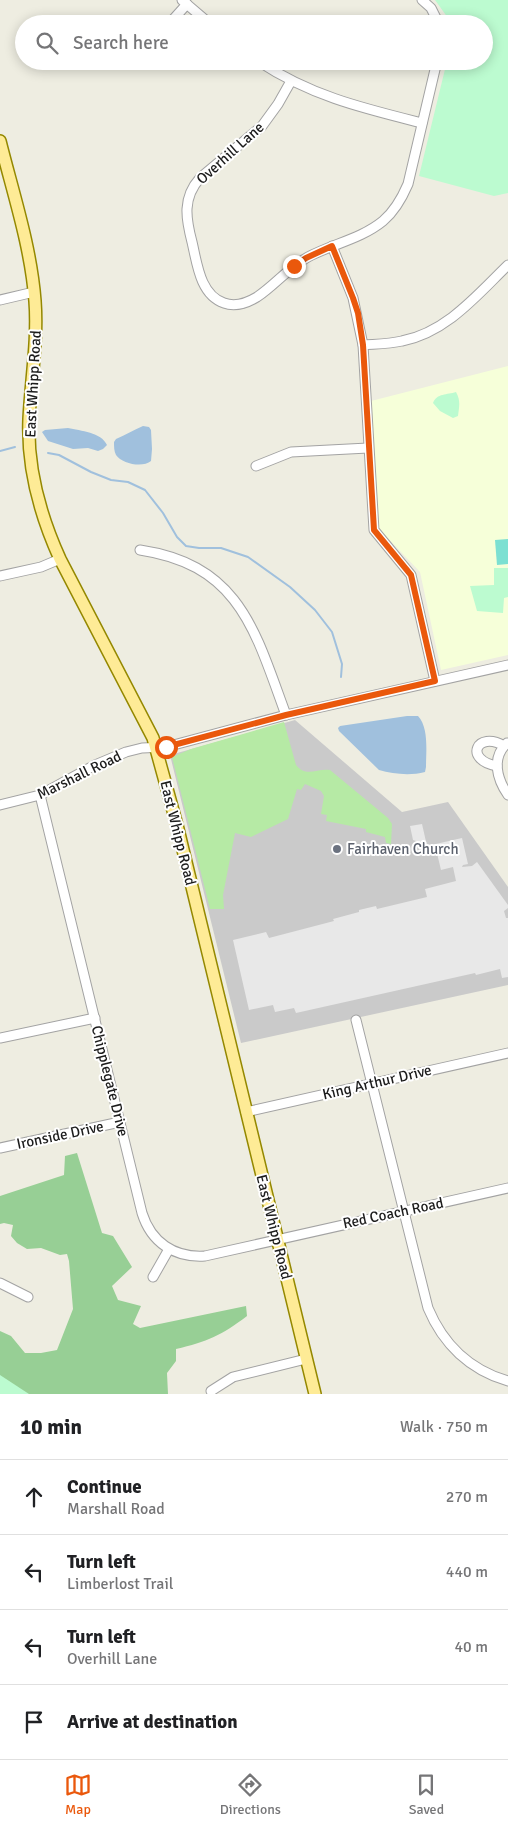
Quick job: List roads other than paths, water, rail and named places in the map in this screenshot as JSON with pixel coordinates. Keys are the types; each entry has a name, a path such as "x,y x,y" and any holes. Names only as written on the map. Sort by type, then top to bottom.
{"main road":[{"name":"East Whipp Road","path":"0,141 4,170 29,256 34,292 36,335 29,419 31,460 43,515 60,559 156,747 177,825 315,1394"}],"street":[{"path":"422,0 431,8 434,15"},
{"path":"176,15 184,2 199,15"},
{"path":"273,70 292,81 350,105 422,123"},
{"name":"Overhill Lane","path":"292,81 262,126 200,178 190,194 186,210 201,278 210,294 220,301 232,305 252,300 294,266 312,255 371,230 396,207 408,184 436,70"},
{"path":"332,246 358,313 363,345 374,530 411,575 435,681"},
{"path":"363,345 403,341 427,333 464,308 508,265"},
{"path":"0,300 34,292"},
{"path":"256,466 291,452 368,448"},
{"path":"140,550 164,554 192,565 214,579 234,600 243,611 253,630 286,715"},
{"path":"0,576 41,567 60,559"},
{"name":"Marshall Road","path":"0,805 40,795 110,758 142,748 166,747 286,715 508,665"},
{"path":"497,766 484,763 478,756 482,743 489,740 506,744 500,753 497,766 499,780 508,795"},
{"name":"Chipplegate Drive","path":"40,795 145,1221 156,1239 169,1249 184,1255 205,1256 277,1238"},
{"path":"0,1038 95,1018"},
{"path":"356,1020 424,1296 440,1332 451,1346 465,1359 489,1374 508,1380"},
{"name":"King Arthur Drive","path":"246,1112 508,1053"},
{"name":"Ironside Drive","path":"0,1148 120,1122"},
{"name":"Red Coach Road","path":"277,1238 508,1188"},
{"path":"153,1277 169,1249"},
{"path":"0,1283 28,1298"},
{"path":"211,1391 233,1377 306,1359"}],"waterway":[{"path":"0,451 15,447"},
{"path":"48,453 59,455 111,480 128,482 145,490 163,513 177,537 186,546 221,548 248,557 290,587 315,610 332,632 342,664 341,677"}],"place":[{"name":"Fairhaven Church","path":"337,849"}]}
